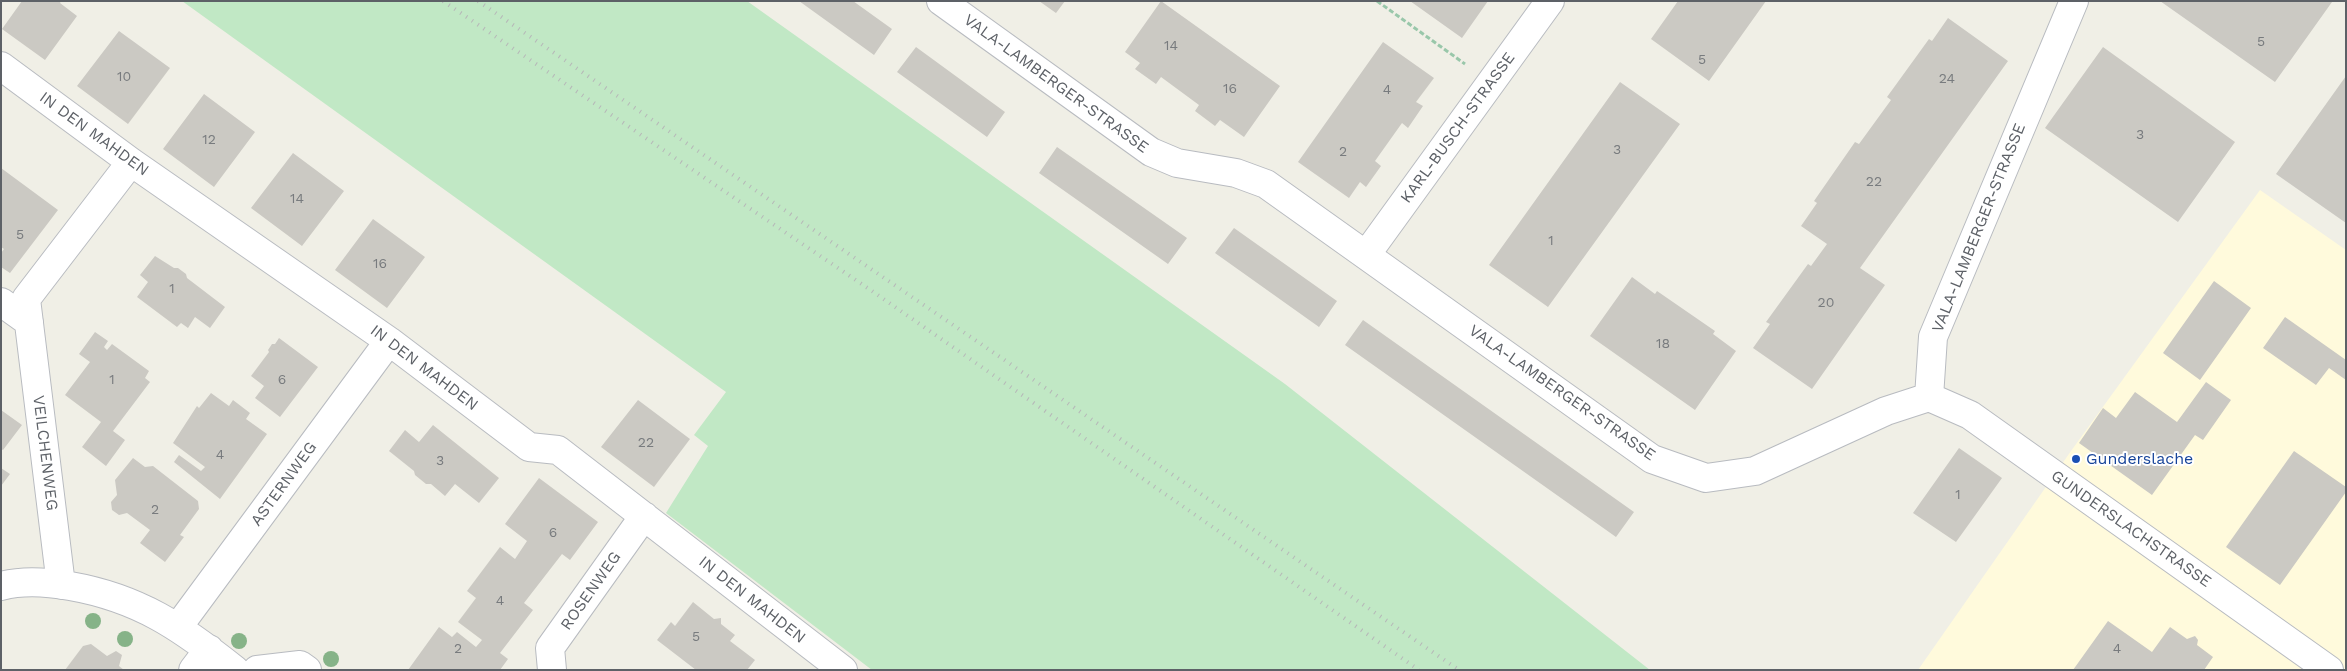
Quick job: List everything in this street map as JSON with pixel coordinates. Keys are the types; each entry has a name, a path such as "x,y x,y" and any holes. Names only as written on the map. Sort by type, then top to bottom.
{"street":[{"name":"VALA-LAMBERGER-STRASSE","path":"941,1 1151,152 1177,163 1236,173 1266,184 1652,459 1706,478 1755,471 1886,411 1928,397 1933,337 2074,1"},
{"name":"KARL-BUSCH-STRASSE","path":"1366,255 1550,1"},
{"name":"IN DEN MAHDEN","path":"1,66 132,162 389,341 529,447 558,450 843,670"},
{"name":"VEILCHENWEG","path":"61,585 26,299 132,162"},
{"path":"1,302 29,322"},
{"name":"ASTERNWEG","path":"178,627 389,341"},
{"name":"GUNDERSLACHSTRASSE","path":"1928,397 1970,415 2328,670"},
{"name":"ROSENWEG","path":"552,670 550,648 644,516"},
{"path":"1,586 35,582 100,591 120,598 146,608 178,627 201,659 235,670"},
{"path":"257,670 300,665 307,670"}],"path":[{"path":"1376,1 1492,83"}],"shaded area":[{"path":"2260,190 2346,250 2346,670 1918,670 2071,451"}],"green space":[{"path":"182,1 747,1 1285,384 1650,670 872,670 666,513 708,446 694,435 726,392"}],"building":[{"path":"22,1 61,1 60,3 77,16 45,60 2,29"},
{"path":"799,1 853,1 892,29 874,55"},
{"path":"1039,1 1065,1 1056,13"},
{"path":"1161,1 1280,86 1244,137 1220,120 1215,126 1195,111 1199,105 1161,77 1156,84 1135,69 1140,63 1125,52"},
{"path":"1410,1 1488,1 1462,38"},
{"path":"1678,1 1766,1 1709,81 1651,39"},
{"path":"2160,1 2330,1 2332,2 2275,82"},
{"path":"1948,18 2008,61 1860,268 1885,285 1812,389 1753,348 1770,324 1766,322 1808,264 1811,266 1827,244 1801,226 1817,203 1814,201 1855,142 1859,144 1891,100 1887,97 1929,39 1932,41"},
{"path":"119,31 170,68 128,124 77,86"},
{"path":"1383,42 1434,78 1416,102 1423,106 1408,128 1402,123 1375,161 1381,166 1366,187 1360,182 1349,198 1298,162"},
{"path":"916,47 1005,112 987,137 897,72"},
{"path":"2103,47 2235,142 2178,222 2045,128"},
{"path":"2346,76 2346,223 2276,174"},
{"path":"1620,82 1680,124 1548,307 1489,265"},
{"path":"204,94 255,132 214,187 163,149"},
{"path":"1057,147 1187,238 1168,264 1039,173"},
{"path":"293,153 344,191 302,246 251,208"},
{"path":"1,168 58,210 10,273 1,267 1,253 4,249 1,247"},
{"path":"373,219 425,257 387,308 335,270"},
{"path":"1234,228 1337,301 1319,327 1215,253"},
{"path":"155,256 174,268 178,268 186,274 187,278 225,307 210,328 195,317 188,328 181,323 177,327 137,297 148,282 140,275"},
{"path":"1632,277 1655,294 1657,291 1715,331 1713,334 1736,351 1695,410 1590,336"},
{"path":"2214,281 2251,308 2200,380 2163,353"},
{"path":"2285,317 2346,360 2346,380 2329,368 2316,385 2263,348"},
{"path":"1363,320 1634,512 1616,537 1345,345"},
{"path":"95,332 108,341 104,347 107,350 112,344 149,371 145,378 150,382 113,431 125,440 106,466 82,447 101,422 65,395 90,362 79,354"},
{"path":"279,338 318,367 280,417 255,398 264,386 251,376 269,352 268,350 272,344 275,344"},
{"path":"2206,382 2231,400 2203,440 2195,435 2152,495 2079,443 2103,408 2116,418 2135,392 2177,422"},
{"path":"211,393 229,406 233,400 250,413 246,419 267,434 220,499 174,462 179,455 201,471 205,467 173,443 197,406 199,408"},
{"path":"638,400 690,439 654,487 601,447"},
{"path":"1,410 22,425 3,450 1,449"},
{"path":"433,425 499,478 479,503 455,484 445,496 431,484 426,484 415,475 414,471 389,451 405,430 419,442"},
{"path":"1959,448 2002,478 1956,542 1913,513"},
{"path":"2294,451 2346,487 2346,492 2280,585 2226,547"},
{"path":"133,458 145,467 153,466 198,501 199,509 180,535 184,537 165,562 140,543 150,530 127,513 119,515 112,510 111,502 117,495 115,480"},
{"path":"1,468 10,474 1,486"},
{"path":"539,478 598,522 570,560 562,554 524,603 533,610 500,653 508,659 500,670 408,670 439,627 452,637 457,632 476,647 482,640 458,622 476,598 467,591 500,547 515,559 527,541 505,524"},
{"path":"693,602 714,619 721,618 721,624 735,635 730,641 755,660 747,670 696,670 657,640 671,622 675,626"},
{"path":"2108,621 2152,652 2170,627 2187,639 2195,636 2198,640 2197,645 2213,657 2204,670 2073,670"},
{"path":"91,644 107,656 116,651 122,655 119,666 124,670 65,670 83,646"}],"railway":[{"path":"443,1 872,291 1419,670"},
{"path":"478,1 1459,670"}],"place":[{"name":"Gunderslache","path":"2076,459"}]}
